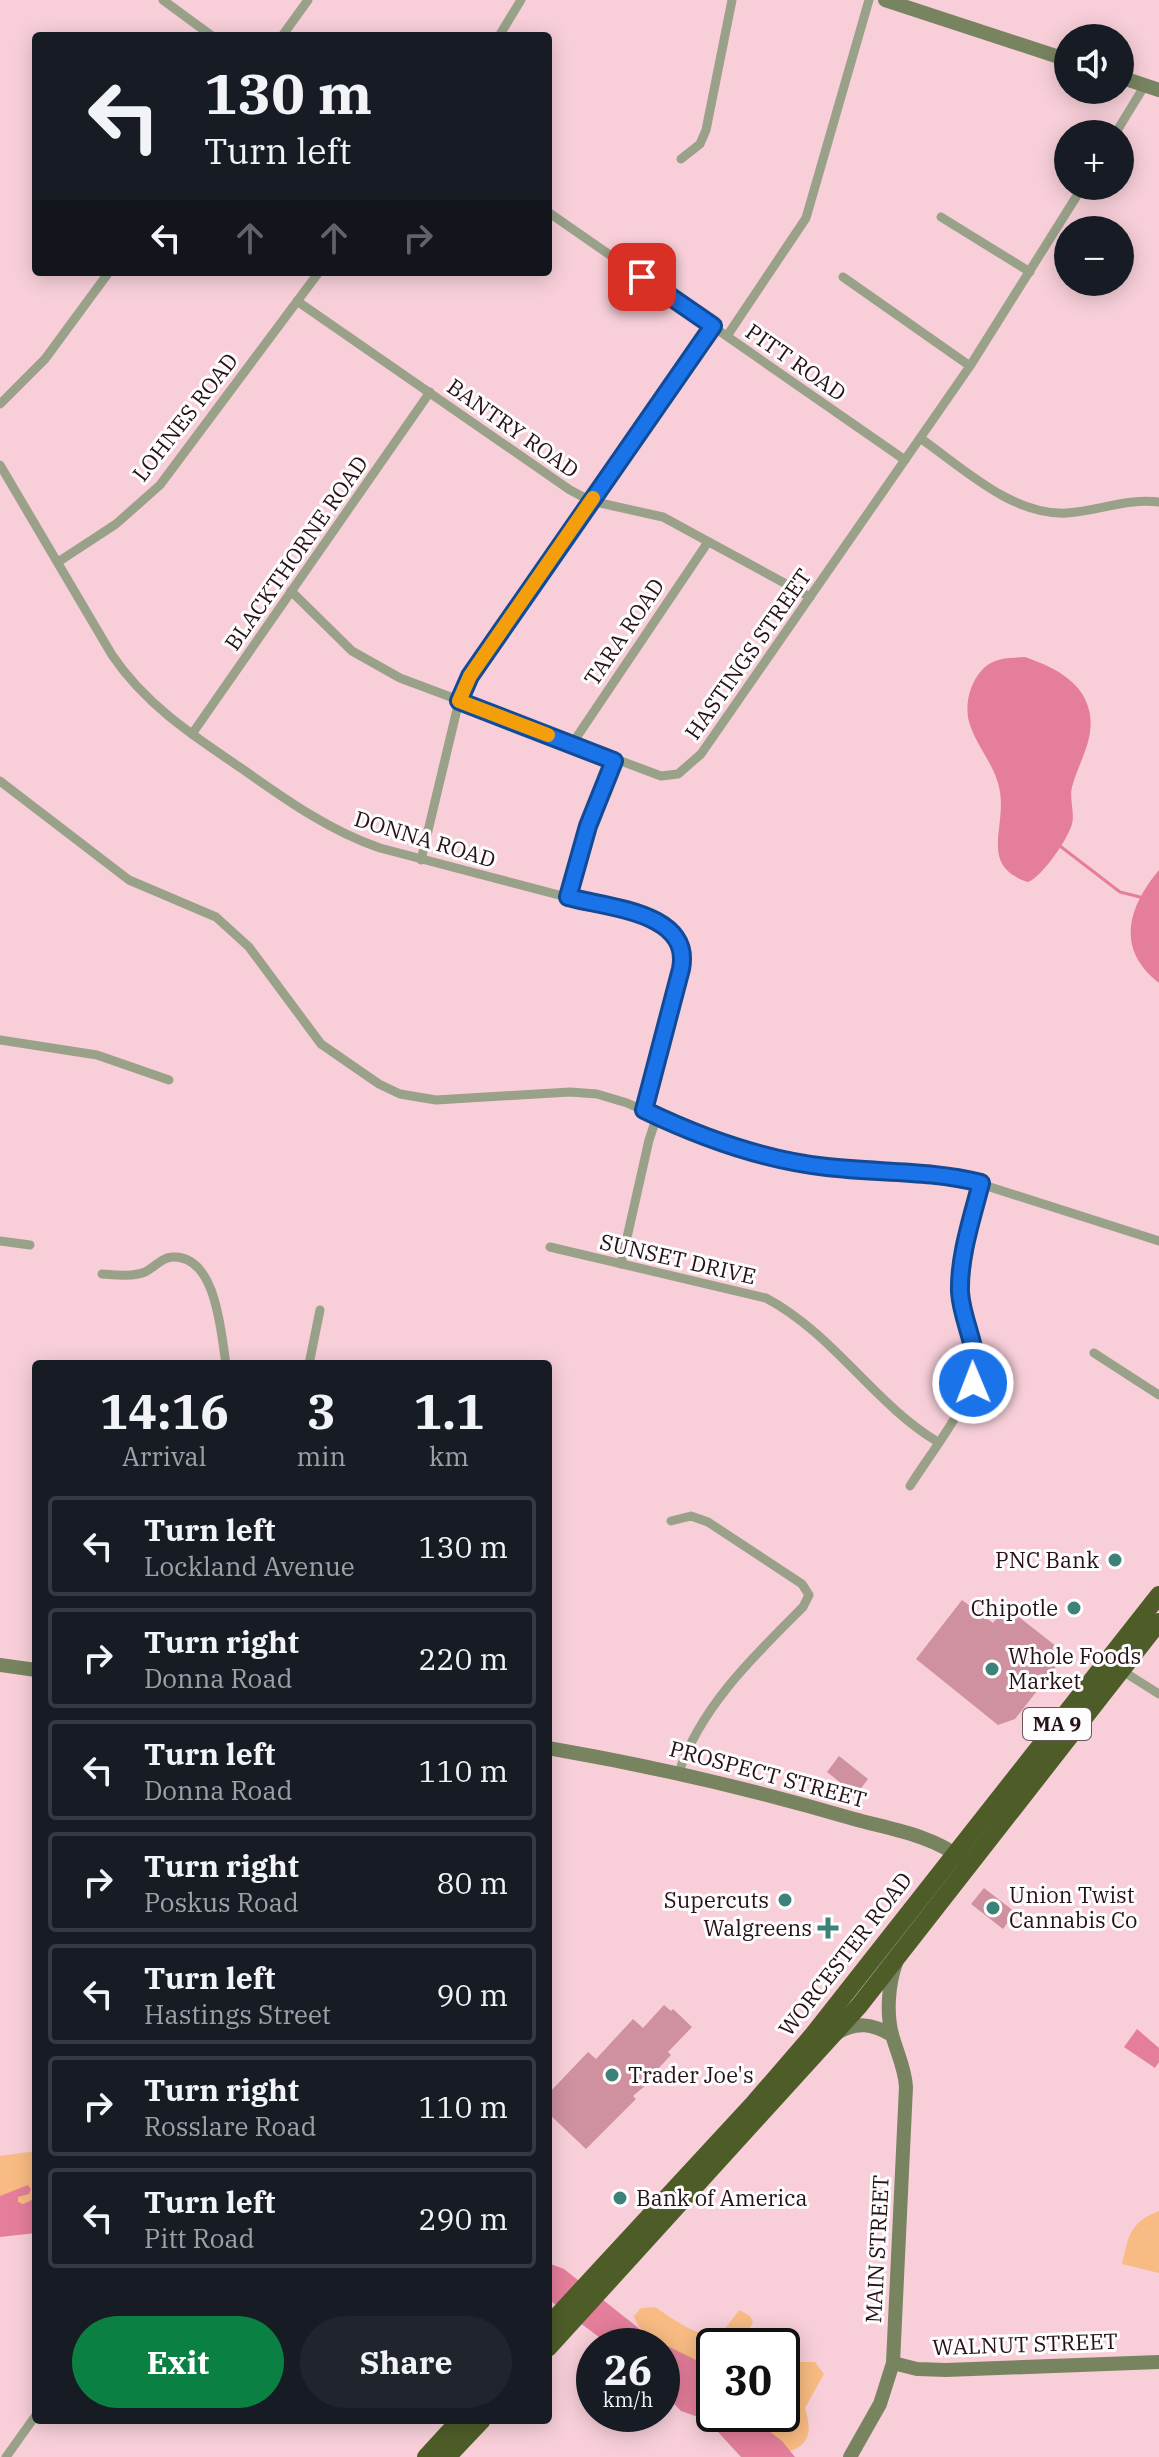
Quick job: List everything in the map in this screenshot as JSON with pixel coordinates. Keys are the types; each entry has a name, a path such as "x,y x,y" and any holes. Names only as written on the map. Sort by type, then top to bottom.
{"highway":[{"name":"WORCESTER ROAD","path":"554,2327 836,2034 899,1957 961,1858 1159,1595"},
{"name":"WORCESTER ROAD","path":"605,2275 784,2069 1159,1622"},
{"path":"426,2457 456,2424"},
{"path":"447,2457 478,2424"}],"street":[{"path":"163,0 207,32"},
{"path":"285,32 308,0"},
{"path":"501,32 521,0"},
{"path":"681,159 700,144 706,130 732,0"},
{"path":"727,336 806,218 869,0"},
{"path":"885,0 1054,55"},
{"path":"1127,120 1155,88 1134,81"},
{"name":"HASTINGS STREET","path":"291,591 363,659 388,673 614,761 669,776 678,774 694,763 970,366 1074,200"},
{"name":"PITT ROAD","path":"552,215 905,460"},
{"path":"941,217 1030,272"},
{"path":"0,404 45,359 106,276"},
{"name":"LOHNES ROAD","path":"58,562 116,524 160,485 316,276"},
{"path":"843,277 970,366"},
{"name":"BANTRY ROAD","path":"297,301 570,490 591,501 653,513 810,597"},
{"path":"421,860 459,701 470,676 713,326"},
{"name":"BLACKTHORNE ROAD","path":"192,734 430,392"},
{"path":"920,438 1009,499 1032,509 1067,513 1116,502 1159,502"},
{"name":"DONNA ROAD","path":"0,465 121,669 149,702 192,734 323,823 366,844 660,922 680,941 683,949 681,969 644,1110"},
{"name":"TARA ROAD","path":"572,744 708,542"},
{"path":"568,897 588,826 614,761"},
{"path":"0,781 129,880 159,895 205,911 228,926 249,947 321,1044 388,1090 412,1098 436,1100 584,1093 612,1098 731,1146 807,1164 941,1176 981,1183 1159,1241"},
{"path":"0,1040 97,1055 169,1080"},
{"path":"621,1264 657,1116"},
{"path":"910,1486 961,1406 976,1372 974,1351 961,1303 960,1279 981,1183"},
{"path":"0,1241 30,1245"},
{"name":"SUNSET DRIVE","path":"550,1247 750,1293 782,1306 822,1336 912,1424 938,1442"},
{"path":"102,1274 136,1274 173,1257 188,1260 201,1271 212,1293 219,1315 225,1360"},
{"path":"310,1360 320,1310"},
{"path":"1094,1353 1159,1395"},
{"path":"671,1521 691,1516 708,1522 802,1584 809,1595 803,1607 733,1680 691,1745 679,1772"},
{"path":"0,1665 32,1669"},
{"path":"1121,1670 1159,1694"},
{"name":"PROSPECT STREET","path":"552,1749 679,1772 935,1842 961,1858"},
{"name":"MAIN STREET","path":"850,2457 880,2404 893,2363 906,2087 900,2055 892,2035 890,1988 899,1957"},
{"path":"836,2034 857,2024 869,2025 892,2035"},
{"name":"WALNUT STREET","path":"893,2363 930,2370 1159,2362"},
{"path":"6,2457 32,2421"}],"shaded area":[{"path":"1025,657 1073,682 1085,699 1091,720 1089,740 1072,787 1073,819 1070,831 1047,865 1028,882 1013,875 999,856 1000,792 995,774 970,725 967,709 973,683 983,669 998,660"},
{"path":"1159,870 1159,983 1136,956 1131,942 1131,928 1140,898"},
{"path":"1137,2029 1159,2048 1159,2062 1155,2068 1124,2047"},
{"path":"32,2152 32,2200 23,2204 0,2200 0,2156"},
{"path":"28,2185 31,2189 29,2194 18,2197 18,2202 23,2204 32,2200 32,2233 0,2237 0,2196"},
{"path":"1159,2211 1159,2273 1122,2264 1136,2225"},
{"path":"552,2264 564,2269 638,2328 587,2328 552,2302"},
{"path":"655,2307 696,2331 696,2361 680,2353 680,2328 640,2328 634,2316 641,2308"},
{"path":"740,2310 753,2322 750,2328 725,2328"},
{"path":"680,2352 696,2360 696,2416 681,2411"},
{"path":"800,2362 815,2362 824,2374 805,2408 808,2434 802,2444 790,2451 768,2432 800,2432"},
{"path":"718,2432 770,2432 795,2457 741,2457"}],"building":[{"name":"Whole Foods Market","path":"962,1600 993,1623 1006,1607 1066,1654 1015,1719 998,1725 916,1659"},
{"path":"839,1756 868,1779 856,1795 827,1772"},
{"name":"Union Twist Cannabis Co","path":"984,1888 1015,1912 1003,1929 971,1904"},
{"name":"Trader Joe's","path":"664,2005 671,2011 673,2009 692,2027 668,2052 671,2055 657,2070 660,2073 633,2096 636,2099 586,2149 552,2117 552,2090 588,2052 596,2059 633,2019 643,2028"}],"waterway":[{"path":"1060,846 1120,892 1140,897"}],"slow traffic":[{"path":"548,735 459,701 470,676 593,498"}],"place":[{"name":"PNC Bank","path":"1115,1560"},
{"name":"Chipotle","path":"1074,1608"},
{"name":"Whole Foods Market","path":"992,1669"},
{"name":"Supercuts","path":"785,1900"},
{"name":"Union Twist Cannabis Co","path":"993,1908"},
{"name":"Walgreens","path":"828,1928"},
{"name":"Trader Joe's","path":"612,2075"},
{"name":"Bank of America","path":"620,2198"}],"route":[{"path":"642,277 713,326 470,676 459,701 614,761 588,826 568,897 660,922 675,934 683,949 681,969 644,1110 717,1142 794,1161 822,1167 954,1177 981,1183 960,1279 961,1303 977,1362 973,1383"}]}
